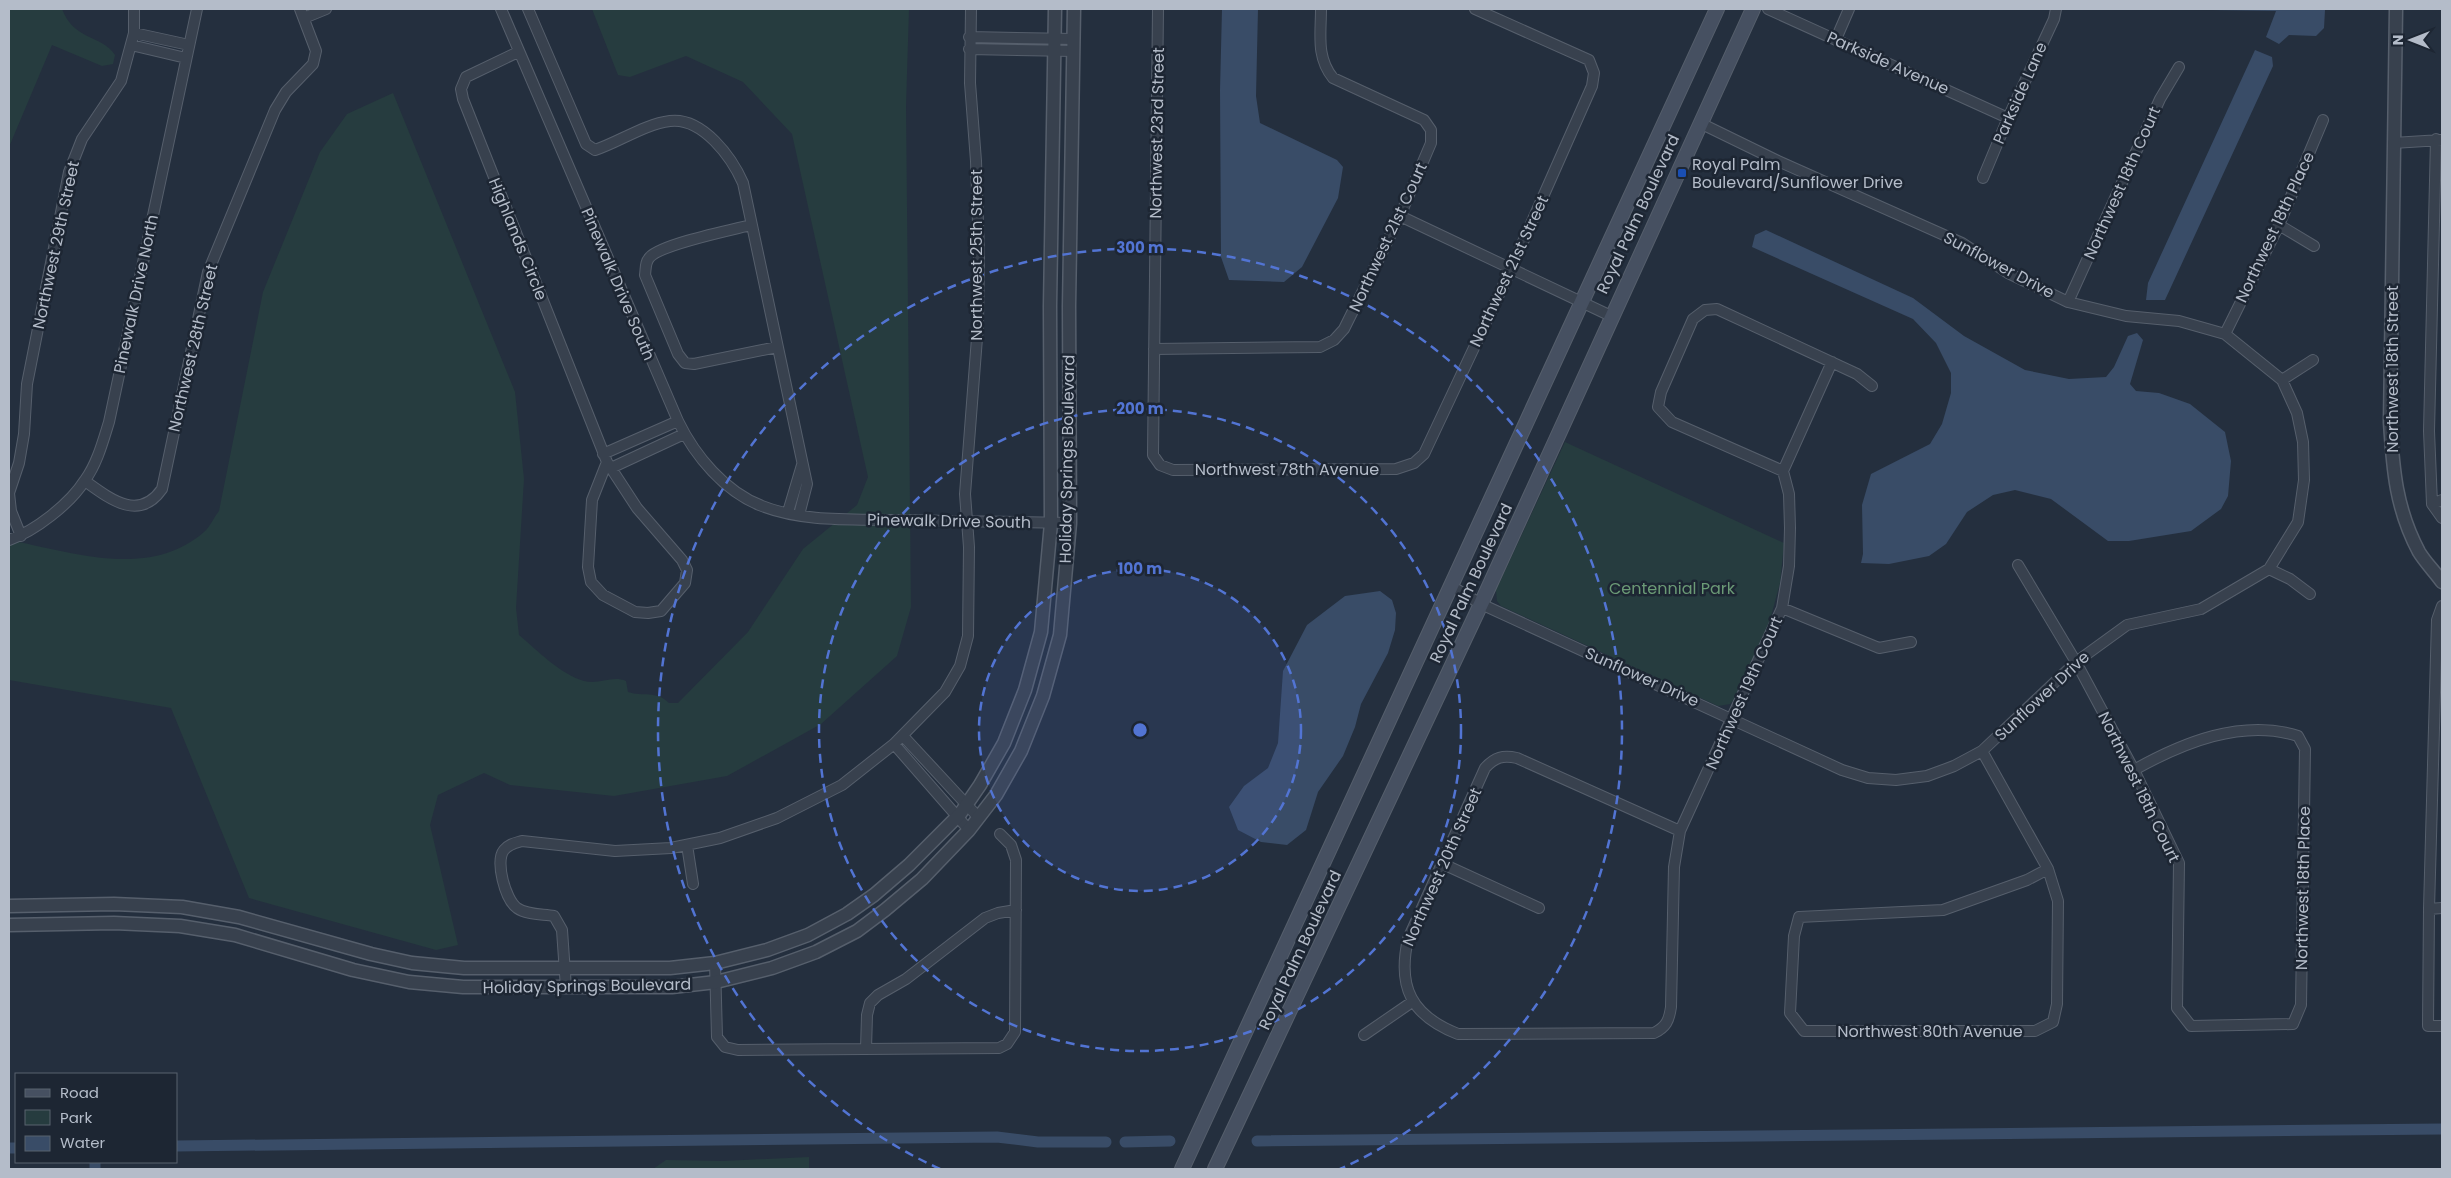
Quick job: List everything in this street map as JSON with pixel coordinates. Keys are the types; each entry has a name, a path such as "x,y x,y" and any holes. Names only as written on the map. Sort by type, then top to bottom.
{"main road":[{"name":"Royal Palm Boulevard","path":"1182,1169 1717,9"},
{"name":"Royal Palm Boulevard","path":"1216,1169 1481,604 1611,316 1753,9"}],"street":[{"name":"Northwest 29th Street","path":"22,536 11,511 9,493 19,463 24,434 27,384 69,172 82,139 121,81 134,33 134,9"},
{"name":"Pinewalk Drive North","path":"9,540 22,536 36,527 61,506 85,481 109,422 196,9"},
{"name":"Northwest 28th Street","path":"85,481 113,501 128,505 142,505 154,500 162,489 208,272 275,110 286,92 313,64 316,51 302,14 326,9"},
{"name":"Pinewalk Drive South","path":"501,9 684,434 712,471 735,492 762,506 823,519 1070,523"},
{"path":"528,9 586,144 595,150 661,123 673,121 699,130 714,140 728,154 737,169 743,183 807,484 799,515"},
{"name":"Northwest 25th Street","path":"565,969 562,930 554,916 524,913 514,906 507,894 500,865 503,851 511,844 522,842 615,851 671,848 720,838 777,818 842,785 904,736 945,692 960,666 968,636 965,494 978,325 979,254 969,49 971,9"},
{"name":"Holiday Springs Boulevard","path":"9,906 87,904 182,907 239,917 372,954 412,963 464,968 670,968 715,963 767,950 808,935 847,914 874,895 909,865 957,816 1004,742 1025,690 1042,632 1050,523 1050,306 1055,9"},
{"name":"Holiday Springs Boulevard","path":"9,925 180,926 235,935 353,970 409,982 463,987 672,987 716,982 772,968 816,952 857,930 885,910 922,878 969,830 996,795 1021,751 1043,696 1060,636 1070,523 1069,306 1074,9"},
{"name":"Northwest 23rd Street","path":"1158,9 1153,455 1160,465"},
{"name":"Northwest 21st Court","path":"1154,349 1320,347 1334,340 1344,329 1400,216 1431,143 1431,130 1424,120 1333,78 1325,67 1320,55 1321,9"},
{"name":"Northwest 21st Street","path":"1414,463 1424,454 1511,269 1592,86 1594,73 1588,60 1475,9"},
{"name":"Parkside Avenue","path":"1768,9 2008,118"},
{"path":"1836,39 1849,9"},
{"name":"Parkside Lane","path":"1983,178 2054,18 2056,9"},
{"name":"Northwest 18th Street","path":"2396,9 2390,422 2394,482 2400,507 2420,552 2442,582"},
{"path":"134,33 189,45"},
{"path":"969,37 1074,45"},
{"path":"969,49 1055,44"},
{"path":"131,45 186,58"},
{"name":"Highlands Circle","path":"518,52 466,77 461,89 463,99 607,461 638,508 682,560 687,570 685,583 661,611 635,612 603,595 591,582 588,567 592,500 607,461"},
{"name":"Northwest 18th Court","path":"2068,302 2160,99 2179,67"},
{"name":"Northwest 18th Place","path":"2225,334 2279,225 2323,120"},
{"name":"Sunflower Drive","path":"1452,586 1481,604 1842,770 1868,778 1896,780 1927,776 1954,766 1982,751 2076,662 2127,625 2201,609 2269,569 2298,522 2304,480 2303,442 2297,412 2282,380 2225,334 2179,321 2126,316 2068,302 2008,273 1962,243 1778,161 1700,123"},
{"path":"2393,143 2439,140 2428,431 2432,504 2442,518"},
{"path":"1400,216 1611,316"},
{"name":"Pinewalk Drive South","path":"751,225 696,238 651,255 646,263 645,275 678,354 685,363 694,364 777,346"},
{"path":"2279,225 2314,246"},
{"path":"1832,362 1783,471 1672,422 1658,407 1661,392 1692,319 1705,310 1717,309 1832,362 1857,374 1872,386"},
{"path":"2282,380 2313,360"},
{"path":"607,461 678,421"},
{"path":"607,461 684,434"},
{"name":"Northwest 78th Avenue","path":"1160,465 1173,470 1396,469 1414,463"},
{"path":"788,512 802,464"},
{"name":"Northwest 19th Court","path":"1412,1002 1424,1016 1444,1029 1458,1034 1654,1033 1664,1028 1670,1018 1671,1007 1674,867 1680,831 1733,719 1782,608 1789,566 1790,528 1789,494 1783,471"},
{"path":"2432,504 2442,500"},
{"name":"Northwest 18th Court","path":"2018,564 2076,662 2134,770 2179,864 2177,1008 2191,1026"},
{"path":"2269,569 2290,579 2310,594"},
{"path":"2442,606 2437,620 2428,908 2428,1026 2442,1026"},
{"path":"1782,608 1879,648 1911,642"},
{"name":"Northwest 18th Place","path":"2134,770 2165,752 2226,732 2280,730 2298,736 2305,749 2301,1004 2292,1024 2191,1026"},
{"path":"904,736 979,818"},
{"path":"894,744 969,830"},
{"path":"1982,751 2048,869"},
{"name":"Northwest 20th Street","path":"1412,1002 1404,977 1404,958 1408,939 1485,768 1499,757 1517,758 1680,831"},
{"path":"715,963 717,1037 725,1047 738,1050 999,1048 1008,1044 1015,1032 1016,860 1011,845 1000,834"},
{"path":"687,845 693,884"},
{"path":"1443,864 1539,908"},
{"name":"Northwest 80th Avenue","path":"2048,869 2058,901 2057,1004 2052,1022 2034,1031 1804,1031 1790,1013 1794,936 1799,917 1943,910 2027,880 2048,869"},
{"path":"87,904 88,924"},
{"path":"2428,908 2442,908"},
{"path":"866,1049 867,1016 870,1003 878,995 906,979 985,918 998,913 1016,910"},
{"path":"565,969 566,988"},
{"path":"1364,1035 1412,1002"}],"green space":[{"path":"9,9 62,9 73,27 102,43 115,55 113,64 102,66 52,45 9,147"},
{"path":"592,9 909,9 906,106 911,607 897,656 821,724 727,776 614,796 510,785 484,773 438,795 430,825 458,945 436,950 249,898 171,708 9,680 9,540 83,555 134,559 159,555 182,547 206,530 219,511 263,292 320,152 347,114 393,93 515,392 524,479 516,608 519,635 550,661 575,678 590,682 621,679 626,681 628,692 659,696 669,703 678,703 748,632 803,549 857,505 868,477 792,134 743,82 686,56 630,77 618,75"},
{"name":"Centennial Park","path":"1565,442 1784,543 1780,583 1770,620 1736,697 1730,704 1718,706 1501,606 1497,601 1496,590"},
{"path":"809,1157 809,1169 653,1169 666,1160 723,1161"}],"water":[{"path":"1222,9 1258,9 1256,96 1260,123 1337,160 1343,167 1338,198 1302,267 1284,282 1229,280 1221,257 1220,90"},
{"path":"2146,9 2362,9 2325,10 2324,28 2316,36 2289,35 2279,44 2266,37 2276,11"},
{"path":"2255,50 2272,57 2273,66 2165,300 2146,300 2148,283"},
{"path":"1766,230 1913,298 1964,336 2025,370 2069,379 2106,377 2114,367 2128,336 2137,333 2143,340 2130,384 2136,391 2159,393 2190,404 2225,432 2231,461 2228,496 2221,509 2191,531 2129,541 2108,541 2051,499 2015,490 1993,495 1967,512 1946,544 1929,556 1889,564 1861,563 1863,554 1862,505 1871,474 1930,444 1942,424 1951,393 1951,373 1936,343 1913,319 1752,247 1755,235"},
{"path":"1380,591 1392,600 1396,613 1395,630 1388,653 1361,704 1355,727 1343,756 1318,792 1306,830 1287,845 1261,842 1238,830 1229,807 1244,786 1268,768 1278,743 1283,671 1307,625 1345,596"}],"waterway":[{"path":"1257,1141 2442,1129"},
{"path":"178,1146 997,1137 1038,1142 1106,1142"},
{"path":"1125,1142 1170,1141"},
{"path":"9,1148 15,1148"},
{"path":"95,1163 95,1169"}],"place":[{"name":"Royal Palm Boulevard/Sunflower Drive","path":"1682,173"}]}
